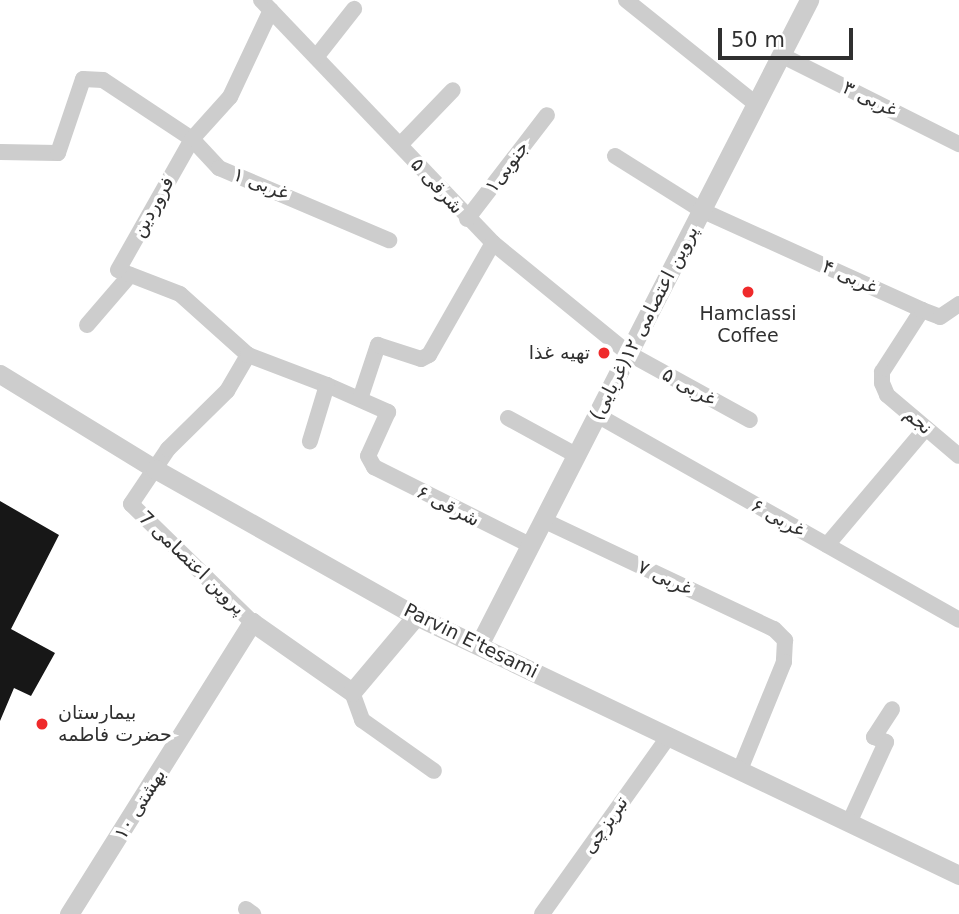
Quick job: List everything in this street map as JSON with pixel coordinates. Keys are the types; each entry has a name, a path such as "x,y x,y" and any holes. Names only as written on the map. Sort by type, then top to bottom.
{"street":[{"path":"626,0 756,104"},
{"name":"پروین اعتصامی ۱۲(غربایی)","path":"479,645 809,0"},
{"name":"شرقی ۵","path":"266,5 317,56 467,219 628,354"},
{"name":"فروردین","path":"130,275 118,270 192,139 230,97 266,5"},
{"path":"317,56 354,9"},
{"name":"غربی ۳","path":"780,55 959,144"},
{"name":"غربی ۱","path":"0,152 58,153 83,79 103,80 192,139 219,168 389,240"},
{"path":"400,145 453,90"},
{"name":"جنوبی۱","path":"467,219 547,115"},
{"name":"غربی ۴","path":"615,156 701,210 922,310"},
{"path":"87,326 130,275 180,294 248,355 361,396 378,345 421,359 429,355 493,243"},
{"path":"922,310 940,317 959,304"},
{"name":"نجم","path":"922,310 882,372 882,383 887,395 959,456"},
{"name":"غربی ۵","path":"628,354 750,420"},
{"path":"155,469 227,391 248,355"},
{"name":"Parvin E'tesami","path":"0,374 155,469 416,616 959,875"},
{"path":"310,441 327,385"},
{"name":"شرقی ۶","path":"361,396 388,412 369,462 447,508 530,545"},
{"name":"غربی ۶","path":"597,415 959,620"},
{"path":"508,418 576,455"},
{"path":"827,545 926,428"},
{"name":"پروین اعتصامی 7","path":"155,469 131,504 253,622"},
{"name":"غربی ۷","path":"543,520 774,629 785,640 784,662 740,770"},
{"path":"352,692 416,616"},
{"path":"253,622 352,692 362,720 434,771"},
{"name":"بهشتی ۱۰","path":"69,914 253,622"},
{"path":"849,823 886,742 874,737 892,709"},
{"name":"تبریزچی","path":"542,914 668,736"}],"building":[{"path":"0,501 59,535 11,629 55,653 31,696 14,688 0,721"}],"place":[{"name":"Hamclassi Coffee","path":"748,292"},
{"name":"تهیه غذا","path":"604,353"},
{"name":"بیمارستان حضرت فاطمه","path":"42,724"}]}
